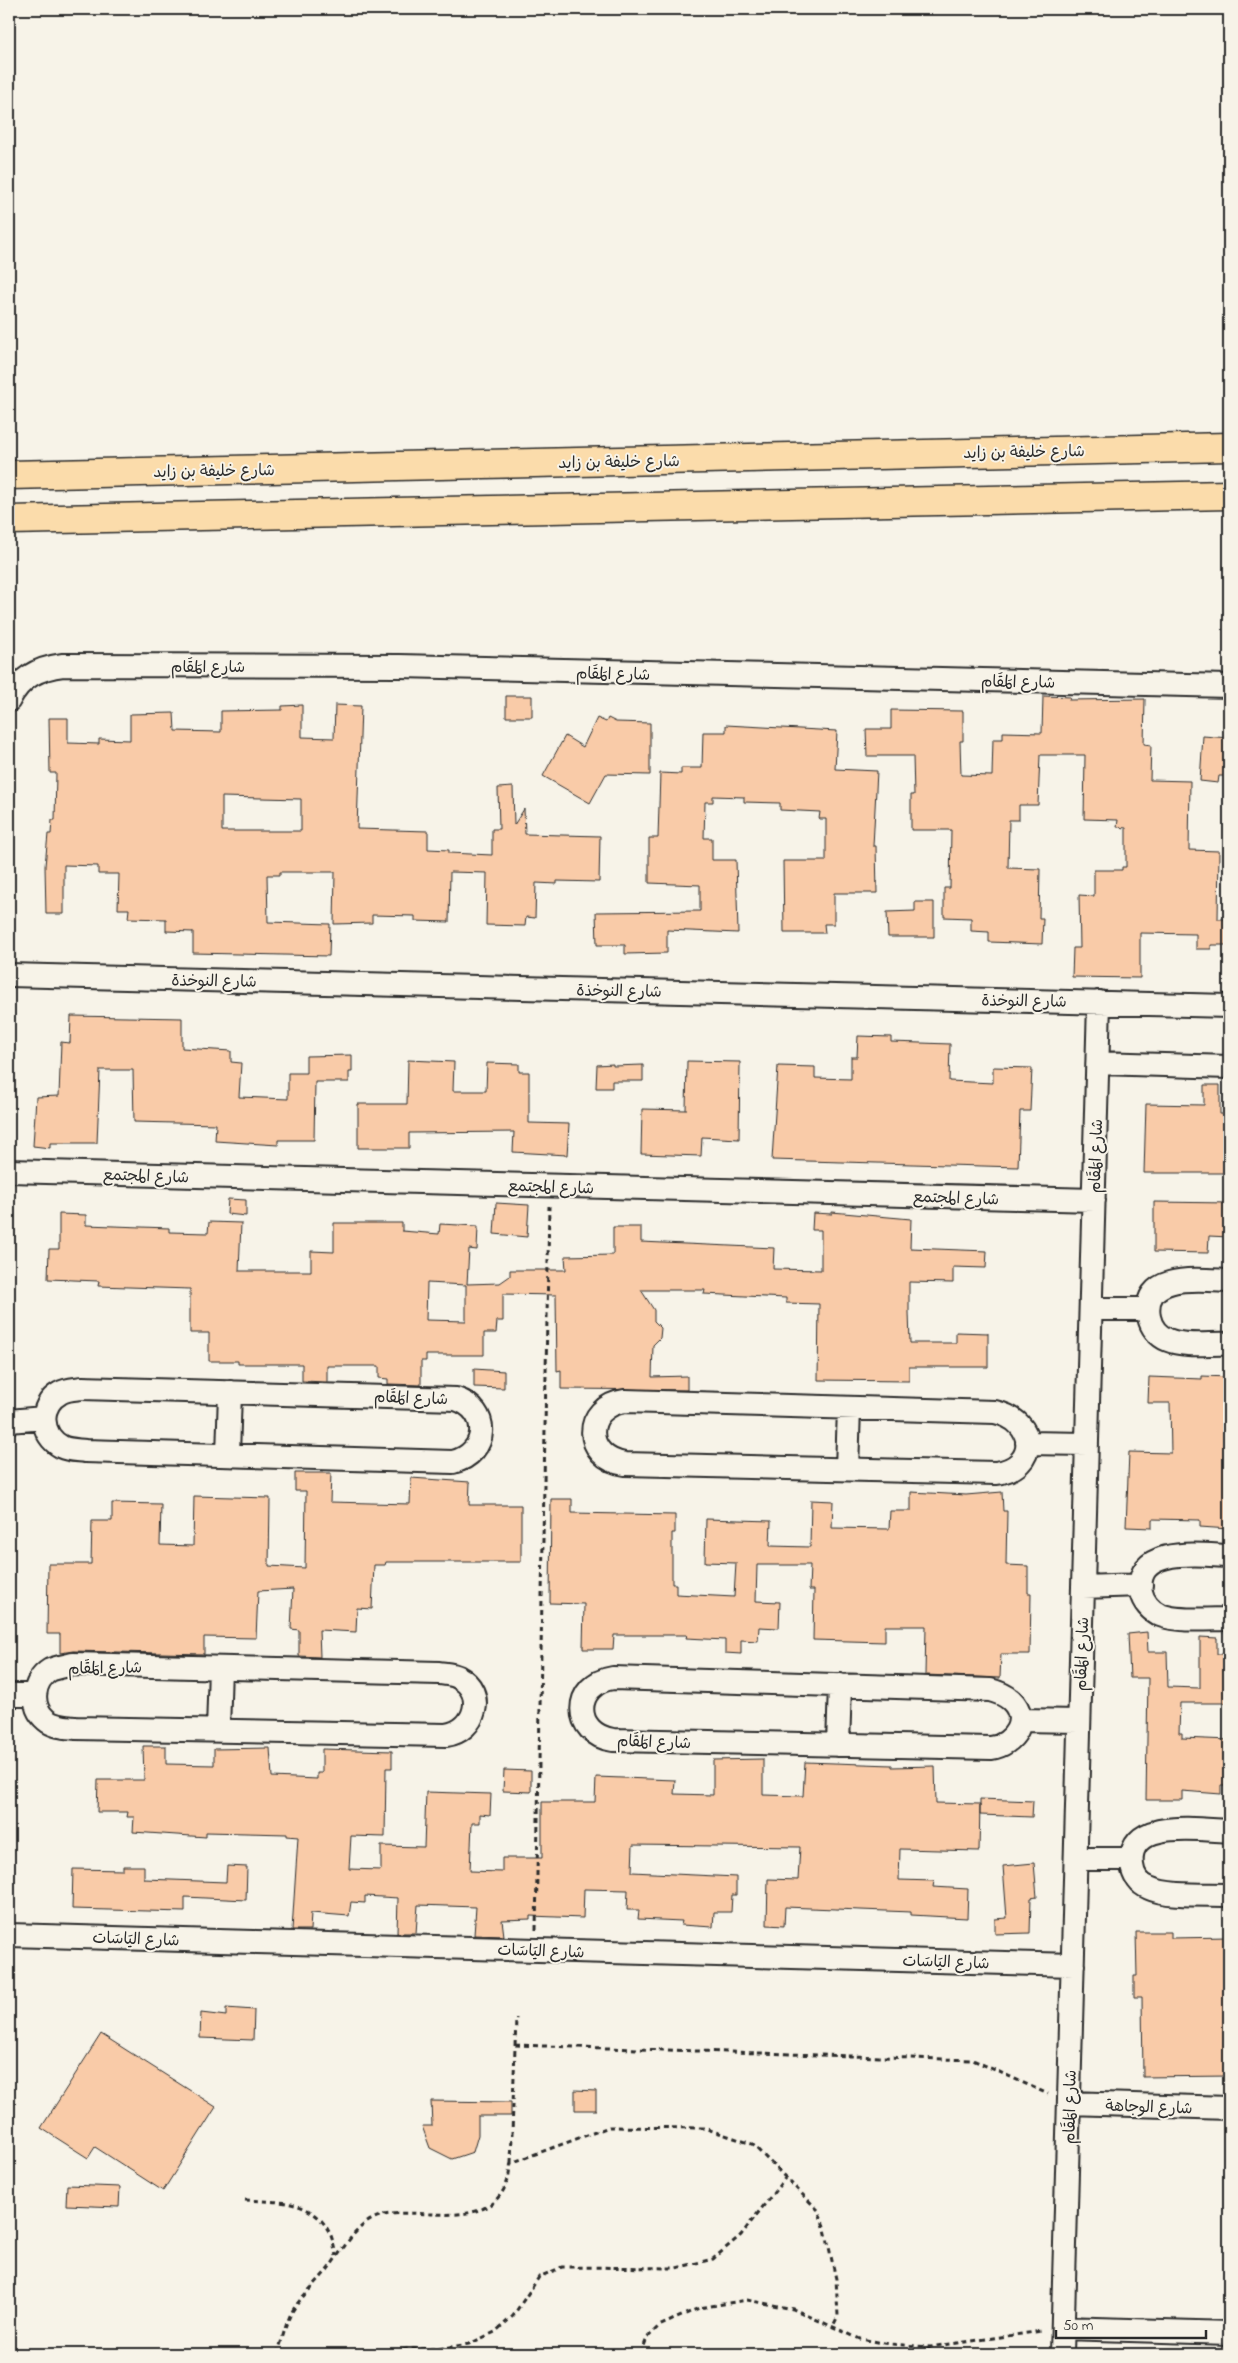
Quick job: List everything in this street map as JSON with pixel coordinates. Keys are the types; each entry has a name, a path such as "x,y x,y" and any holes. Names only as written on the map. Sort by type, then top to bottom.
{"highway":[{"name":"شارع خليفة بن زايد","path":"9,474 1229,447"},
{"path":"9,520 1229,495"}],"street":[{"name":"شارع المَقَام","path":"9,698 19,684 32,673 47,667 64,665 400,666 1229,686"},
{"name":"شارع النوخذة","path":"9,975 1229,1006"},
{"name":"شارع المَقَام","path":"1062,2354 1099,1064 1099,1002"},
{"path":"1099,1064 1229,1067"},
{"name":"شارع المجتمع","path":"9,1171 1094,1200"},
{"path":"1229,1281 1186,1279 1164,1284 1150,1299 1148,1309 1153,1328 1168,1340 1229,1344"},
{"path":"1091,1310 1148,1309"},
{"name":"شارع المَقَام","path":"82,1388 456,1399 470,1406 480,1419 481,1435 474,1450 462,1460 453,1462 85,1451 64,1448 49,1436 44,1418 46,1407 60,1392 82,1388"},
{"path":"228,1455 230,1392"},
{"path":"625,1401 995,1412 1018,1421 1026,1435 1027,1443 1021,1461 1006,1472 616,1463 608,1459 596,1446 593,1428 601,1412 616,1402 625,1401"},
{"path":"848,1469 849,1408"},
{"path":"9,1420 44,1418"},
{"path":"1027,1443 1087,1444"},
{"path":"1229,1556 1179,1555 1157,1560 1149,1566 1143,1575 1141,1585 1145,1603 1160,1615 1229,1619"},
{"path":"1083,1587 1141,1585"},
{"name":"شارع المَقَام","path":"73,1664 450,1674 457,1676 469,1687 475,1701 468,1724 456,1733 446,1734 76,1728 55,1725 40,1713 34,1695 42,1676 51,1670 73,1664"},
{"path":"218,1730 220,1668"},
{"name":"شارع المَقَام","path":"614,1678 990,1690 1011,1700 1019,1713 1020,1720 1014,1737 1000,1747 605,1739 590,1729 583,1714 583,1705 590,1689 596,1683 614,1678"},
{"path":"838,1745 840,1685"},
{"path":"9,1695 34,1695"},
{"path":"1020,1720 1079,1721"},
{"path":"1229,1831 1168,1829 1157,1831 1147,1834 1139,1840 1133,1849 1131,1859 1136,1878 1151,1889 1170,1892 1229,1894"},
{"path":"1076,1859 1131,1859"},
{"name":"شارع اليَاسَات","path":"9,1935 1073,1965"},
{"name":"شارع الوجاهة","path":"1069,2103 1229,2108"},
{"path":"1063,2328 1229,2333"}],"path":[{"path":"536,1949 550,1186"},
{"path":"278,2354 290,2317 303,2296 324,2275 356,2232 379,2216 410,2212 460,2214 490,2206 506,2186 511,2163 516,2018"},
{"path":"515,2045 973,2060 1069,2103"},
{"path":"511,2163 609,2127 704,2128 752,2144 818,2210 825,2229 836,2279 838,2316 833,2326"},
{"path":"367,2354 408,2349 438,2349 470,2344 495,2332 513,2316 540,2277 562,2267 676,2268 713,2259 741,2235 786,2178"},
{"path":"244,2200 285,2202 300,2206 317,2216 329,2231 336,2257"},
{"path":"641,2354 647,2338 659,2326 681,2314 724,2302 747,2300 793,2309 860,2339 930,2348 1063,2328"},
{"path":"919,2354 930,2348"}],"building":[{"path":"506,696 532,696 532,717 506,717"},
{"path":"1043,696 1070,697 1069,700 1145,699 1144,744 1151,745 1150,780 1190,781 1189,850 1219,851 1218,919 1229,919 1229,945 1211,945 1211,949 1196,949 1196,934 1140,933 1140,978 1072,977 1073,948 1080,948 1079,895 1094,896 1094,870 1122,870 1122,867 1126,867 1126,828 1117,827 1118,820 1084,819 1085,755 1040,755 1038,805 1019,805 1019,820 1009,820 1008,868 1040,869 1039,918 1043,918 1042,944 989,942 989,932 971,931 971,918 944,917 944,888 950,888 951,830 911,830 911,795 914,795 913,756 867,756 866,729 891,729 891,710 963,711 963,741 960,741 961,775 992,776 993,739 1003,739 1003,732 1042,733"},
{"path":"302,705 302,737 334,738 335,705 361,706 357,829 428,831 428,849 449,850 449,853 492,855 492,829 499,829 498,788 513,787 514,825 524,809 525,834 600,836 599,882 557,881 557,884 536,883 535,918 526,917 525,926 486,925 487,873 450,872 449,922 415,921 415,916 372,915 372,923 334,924 335,872 280,872 280,875 267,875 268,922 330,924 329,956 193,953 193,932 166,931 166,919 128,918 129,909 118,909 119,874 98,874 98,866 64,865 64,914 46,914 45,866 48,834 51,834 52,820 55,820 56,773 50,773 49,718 68,718 68,743 99,744 99,739 130,740 130,714 174,713 175,731 221,732 221,711 282,710 282,706","holes":["222,797 301,799 301,831 222,831"]},
{"path":"597,718 606,722 608,718 616,722 650,723 650,775 606,774 590,803 543,776 565,736 583,747"},
{"path":"726,725 837,731 835,769 877,771 873,846 876,846 877,893 834,893 834,924 824,924 825,933 784,933 783,861 826,861 826,819 819,819 820,812 780,810 780,803 744,802 744,797 713,796 713,802 705,802 704,838 712,838 712,860 736,860 738,933 667,930 667,953 625,954 625,945 597,945 596,912 700,911 700,885 649,883 649,838 658,838 660,773 681,774 681,768 702,768 703,732 726,732"},
{"path":"1203,736 1229,738 1229,776 1219,776 1218,783 1200,781"},
{"path":"915,902 934,902 934,937 888,937 887,912 915,911"},
{"path":"71,1016 182,1018 182,1048 231,1051 231,1062 241,1063 239,1097 288,1099 288,1073 306,1073 306,1056 352,1055 352,1072 349,1072 349,1082 315,1082 314,1140 278,1140 278,1145 215,1141 216,1124 134,1122 133,1070 100,1070 97,1143 50,1143 50,1148 33,1146 36,1097 59,1096 61,1042 70,1043"},
{"path":"858,1036 891,1037 891,1042 950,1044 949,1081 993,1083 993,1067 1032,1068 1030,1111 1020,1111 1018,1167 772,1160 778,1066 815,1067 815,1078 851,1079 851,1057 857,1057"},
{"path":"408,1060 454,1062 453,1091 486,1091 487,1063 519,1064 519,1072 529,1072 529,1123 569,1124 567,1155 513,1152 514,1132 409,1133 409,1148 358,1148 358,1104 407,1104"},
{"path":"687,1061 740,1062 739,1139 702,1137 701,1156 641,1154 642,1109 686,1110"},
{"path":"613,1064 613,1066 643,1065 643,1081 612,1081 612,1088 596,1088 597,1065"},
{"path":"1204,1085 1220,1085 1220,1114 1229,1114 1229,1173 1144,1173 1146,1104 1204,1105"},
{"path":"228,1199 246,1200 246,1216 227,1214"},
{"path":"1154,1202 1229,1203 1229,1237 1209,1236 1208,1253 1154,1252"},
{"path":"496,1203 529,1205 527,1237 494,1234"},
{"path":"832,1212 911,1219 910,1248 987,1251 986,1268 953,1267 953,1283 909,1282 909,1312 910,1343 956,1343 956,1332 988,1333 988,1367 909,1367 909,1381 818,1380 819,1304 786,1303 786,1298 704,1294 705,1290 641,1290 654,1310 654,1321 661,1328 660,1338 653,1345 652,1377 687,1376 687,1390 561,1389 561,1370 557,1371 556,1295 503,1294 503,1321 497,1321 496,1333 484,1333 484,1355 426,1355 426,1361 421,1361 421,1385 388,1384 388,1379 379,1378 379,1366 327,1366 327,1382 302,1381 302,1364 238,1364 238,1361 209,1361 209,1333 190,1333 190,1289 98,1286 99,1281 48,1279 49,1249 59,1249 59,1214 86,1215 86,1225 169,1228 169,1232 208,1233 209,1222 241,1223 239,1271 311,1271 311,1251 334,1252 334,1223 402,1223 402,1231 439,1234 440,1224 478,1226 477,1250 469,1249 467,1284 500,1283 510,1276 510,1270 566,1270 565,1256 613,1255 613,1227 641,1227 641,1242 774,1248 773,1269 821,1270 821,1230 812,1230 813,1213 832,1214","holes":["427,1283 466,1285 466,1321 426,1320"]},
{"path":"474,1369 504,1371 504,1388 474,1387"},
{"path":"1202,1376 1229,1377 1229,1529 1200,1527 1200,1520 1152,1519 1152,1528 1126,1527 1129,1452 1171,1453 1170,1403 1148,1403 1149,1377 1202,1379"},
{"path":"295,1473 331,1473 330,1502 410,1504 411,1478 470,1482 469,1505 521,1505 521,1562 386,1562 385,1565 374,1565 372,1609 357,1608 356,1632 319,1630 320,1657 299,1656 299,1630 291,1629 293,1589 258,1591 256,1638 204,1637 204,1654 73,1651 60,1653 60,1634 47,1634 48,1564 91,1564 92,1521 112,1521 112,1503 161,1504 160,1545 193,1546 194,1496 270,1498 269,1566 305,1568 306,1491 295,1491"},
{"path":"911,1492 966,1495 1002,1492 1003,1511 1007,1511 1006,1565 1028,1566 1028,1593 1031,1593 1030,1654 1001,1654 1000,1678 925,1675 926,1626 885,1626 885,1642 813,1640 814,1590 809,1590 810,1565 757,1565 756,1601 780,1602 779,1628 759,1627 758,1641 741,1640 741,1654 725,1653 725,1640 686,1638 687,1635 614,1635 613,1649 583,1649 584,1604 550,1603 551,1499 572,1499 572,1513 675,1515 675,1533 672,1533 672,1584 676,1584 676,1594 734,1597 736,1563 705,1562 706,1519 771,1521 770,1546 810,1547 811,1500 833,1501 832,1528 889,1529 890,1511 911,1511"},
{"path":"1147,1632 1148,1652 1167,1652 1168,1687 1200,1688 1200,1637 1217,1638 1217,1654 1229,1654 1229,1703 1180,1703 1179,1733 1182,1733 1182,1738 1229,1740 1229,1785 1221,1785 1221,1794 1182,1791 1182,1800 1146,1800 1148,1678 1130,1678 1128,1634"},
{"path":"143,1746 166,1746 166,1764 214,1765 214,1749 270,1748 272,1777 317,1779 317,1773 322,1773 322,1749 392,1751 392,1768 386,1768 385,1837 351,1836 349,1869 381,1870 381,1846 424,1847 426,1792 491,1794 490,1815 480,1814 480,1823 472,1823 470,1871 502,1872 502,1858 542,1858 542,1802 595,1802 596,1777 675,1780 674,1794 713,1795 713,1760 763,1759 763,1795 803,1796 805,1762 892,1765 892,1767 935,1766 936,1803 980,1804 979,1851 900,1849 899,1880 934,1881 933,1887 968,1889 967,1918 911,1915 911,1912 785,1907 784,1926 767,1925 768,1879 798,1880 800,1847 633,1845 632,1872 736,1877 736,1895 732,1895 731,1912 714,1912 713,1927 681,1925 682,1921 638,1919 639,1910 627,1910 628,1890 584,1889 583,1918 530,1916 530,1919 502,1920 504,1936 474,1935 476,1907 418,1905 416,1933 397,1933 398,1898 365,1896 365,1903 351,1902 349,1916 311,1913 310,1930 292,1930 298,1837 287,1836 287,1834 206,1832 206,1837 133,1832 134,1817 127,1817 128,1812 97,1812 98,1780 144,1780"},
{"path":"504,1770 531,1771 531,1792 503,1791"},
{"path":"980,1799 1033,1801 1032,1817 980,1815"},
{"path":"1034,1863 1037,1897 1031,1898 1030,1933 995,1934 995,1919 1007,1918 1003,1866"},
{"path":"123,1866 144,1866 144,1879 226,1882 227,1866 247,1867 246,1900 185,1897 185,1912 72,1909 73,1869 123,1870"},
{"path":"1136,1932 1171,1932 1171,1938 1229,1937 1229,2076 1143,2077 1142,1997 1134,1997 1134,1976 1137,1976"},
{"path":"226,2008 254,2010 253,2040 200,2038 201,2013 226,2016"},
{"path":"101,2034 216,2107 163,2191 95,2147 88,2158 41,2128"},
{"path":"575,2090 596,2091 596,2110 575,2110"},
{"path":"431,2101 511,2102 511,2116 478,2116 478,2135 473,2152 452,2159 430,2148 422,2126 432,2126"},
{"path":"67,2185 120,2187 119,2207 66,2205"}]}
